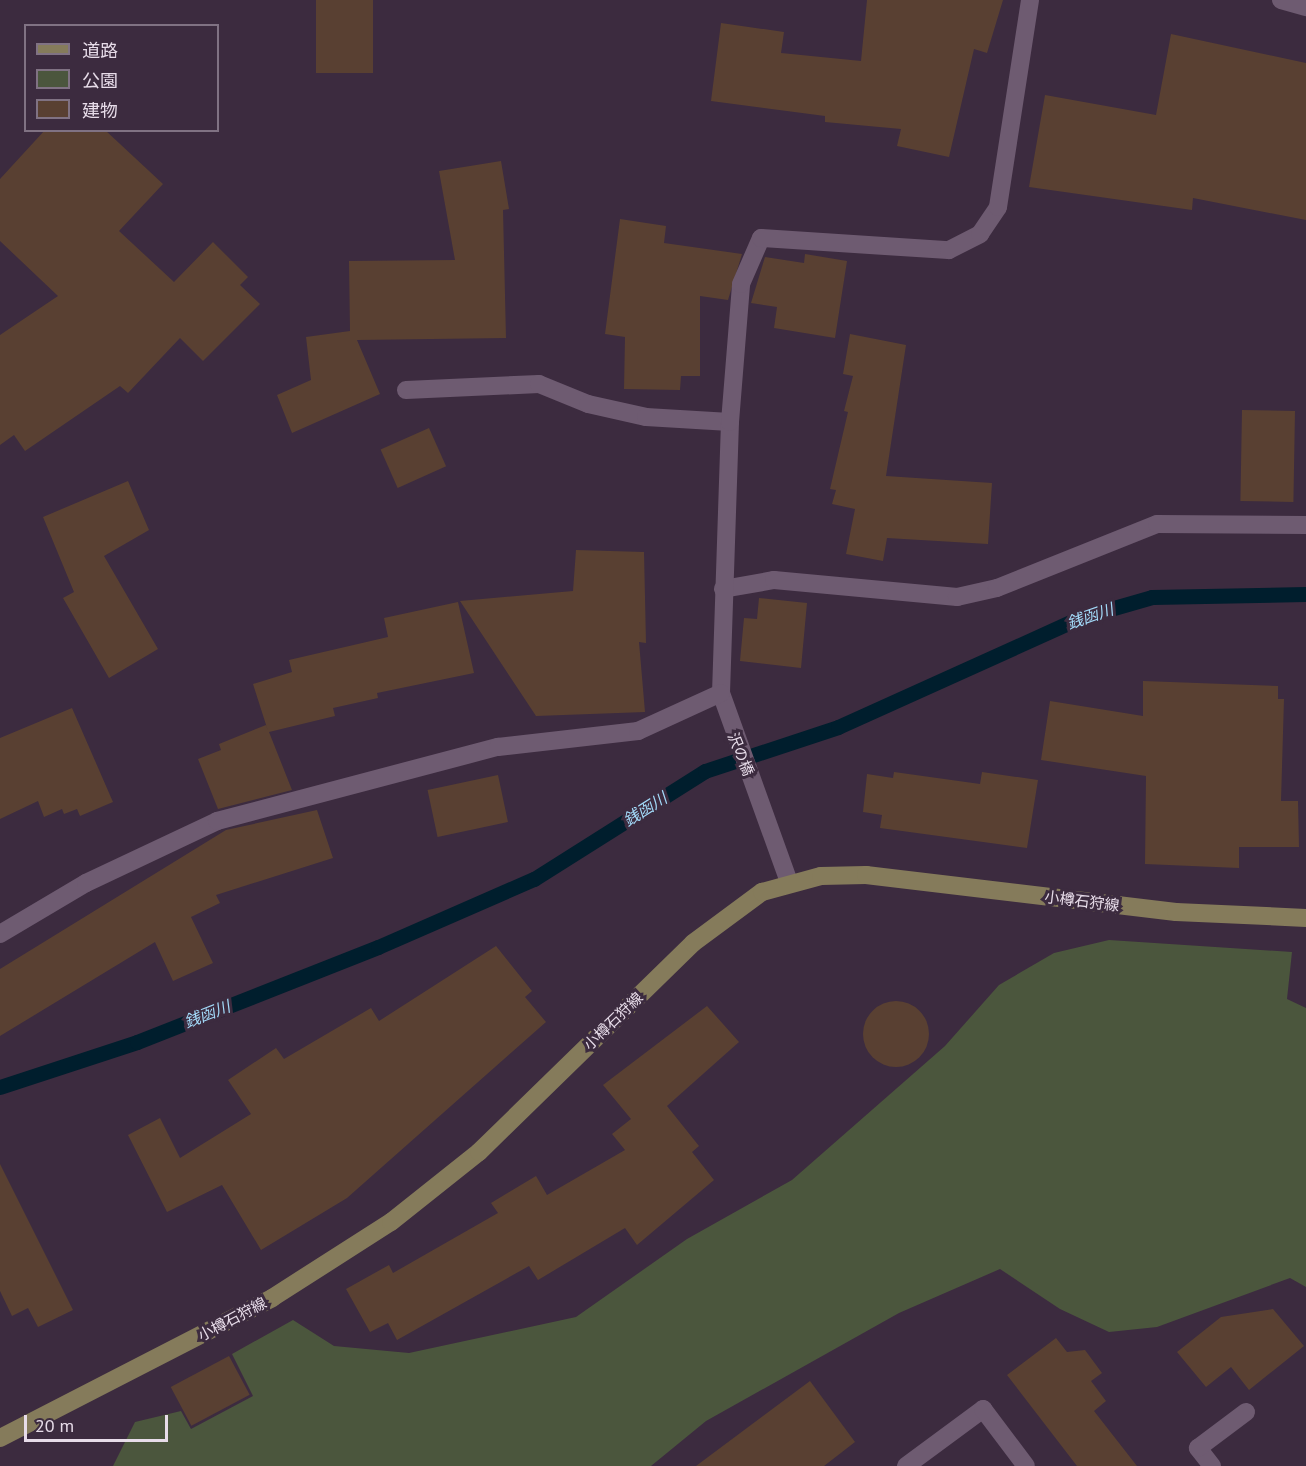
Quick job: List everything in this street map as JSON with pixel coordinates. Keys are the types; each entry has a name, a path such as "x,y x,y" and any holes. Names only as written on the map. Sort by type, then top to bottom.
{"main road":[{"name":"小樽石狩線","path":"0,1438 230,1321 392,1222 479,1152 716,923 762,892 789,882 822,876 900,878 1176,912 1306,918"}],"street":[{"path":"0,934 86,883 217,821 498,747 638,731 722,700 723,589 730,422 741,284 761,238 949,250 968,245 994,216 1030,0"},
{"path":"1281,0 1306,7"},
{"path":"406,390 538,384 588,404 646,417 730,422"},
{"path":"723,589 774,580 957,597 997,588 1157,524 1306,525"},
{"name":"沢の橋","path":"722,700 789,882"},
{"path":"906,1466 983,1409 1026,1466"},
{"path":"1212,1466 1198,1448 1245,1413"}],"green space":[{"path":"1109,940 1292,952 1287,999 1306,1008 1306,1287 1290,1278 1157,1327 1109,1332 1060,1309 1000,1269 899,1313 706,1421 651,1466 113,1466 135,1422 181,1411 191,1429 253,1396 232,1354 293,1320 334,1346 409,1353 576,1317 687,1239 792,1180 945,1046 999,985 1054,953"}],"building":[{"path":"316,0 373,0 373,73 316,73"},
{"path":"867,0 1003,0 987,53 974,49 949,157 897,146 901,129 825,122 825,116 711,101 721,23 784,32 781,53 861,61"},
{"path":"1171,34 1306,63 1306,220 1193,198 1192,210 1029,187 1045,95 1156,115"},
{"path":"43,132 107,132 163,184 119,231 174,282 213,242 248,277 240,285 260,304 203,361 180,338 128,393 120,386 25,451 14,435 0,445 0,335 58,296 0,241 0,179"},
{"path":"501,161 509,209 503,210 506,338 357,340 380,394 292,433 277,395 311,380 306,337 350,331 349,261 455,260 439,171"},
{"path":"620,219 666,226 664,243 742,254 728,300 700,296 700,376 681,376 680,390 624,389 625,337 605,334"},
{"path":"805,254 847,261 835,338 774,328 777,307 751,303 765,257 804,263"},
{"path":"850,334 906,345 886,476 992,483 988,544 887,538 883,561 846,554 855,509 832,504 836,490 830,489 848,412 844,411 853,376 843,374"},
{"path":"1242,410 1295,411 1293,502 1240,501"},
{"path":"429,428 446,466 398,488 381,450"},
{"path":"128,481 149,530 104,556 158,649 109,678 63,598 74,592 43,517"},
{"path":"576,550 644,552 646,643 639,642 645,712 536,716 460,601 573,591"},
{"path":"759,598 807,603 801,668 740,661 744,618 757,619"},
{"path":"458,602 474,673 377,693 378,698 333,708 335,716 269,732 292,790 218,809 198,759 221,750 219,744 266,725 268,731 253,684 292,672 289,660 388,637 384,618"},
{"path":"1143,681 1278,686 1278,699 1284,699 1281,801 1298,801 1299,847 1239,847 1239,868 1145,864 1146,776 1041,760 1050,701 1143,716"},
{"path":"72,708 113,802 80,816 77,809 64,814 62,809 44,817 38,801 0,819 0,738"},
{"path":"894,772 980,784 982,772 1038,780 1027,848 880,828 882,815 863,812 867,774 893,778"},
{"path":"498,775 508,822 438,837 428,790"},
{"path":"317,810 333,858 216,895 220,903 191,917 213,963 173,981 155,942 0,1036 0,969 226,830"},
{"path":"496,946 532,991 525,997 546,1022 347,1198 261,1250 222,1185 167,1212 128,1135 160,1118 180,1158 251,1114 228,1080 276,1048 284,1059 371,1008 379,1021"},
{"path":"896,1001 909,1004 919,1011 926,1021 929,1034 926,1047 919,1057 909,1064 896,1067 883,1064 873,1057 866,1047 863,1034 866,1021 873,1011 883,1004"},
{"path":"707,1006 739,1042 667,1106 699,1146 692,1152 714,1180 637,1245 625,1228 538,1280 529,1266 397,1340 388,1323 370,1332 346,1289 389,1265 393,1273 498,1213 491,1203 536,1176 547,1195 625,1150 612,1134 631,1119 603,1085"},
{"path":"0,1164 73,1310 38,1327 28,1308 12,1316 0,1291"},
{"path":"1273,1309 1304,1346 1249,1390 1231,1367 1206,1387 1177,1352 1221,1317"},
{"path":"1056,1338 1067,1352 1085,1350 1102,1373 1091,1381 1106,1401 1094,1411 1137,1466 1077,1466 1007,1375"},
{"path":"229,1356 250,1395 191,1426 171,1387"},
{"path":"810,1381 855,1442 824,1466 696,1466"}],"waterway":[{"name":"銭函川","path":"0,1087 137,1042 378,947 534,879 705,771 838,727 1079,618 1152,597 1306,594"}]}
